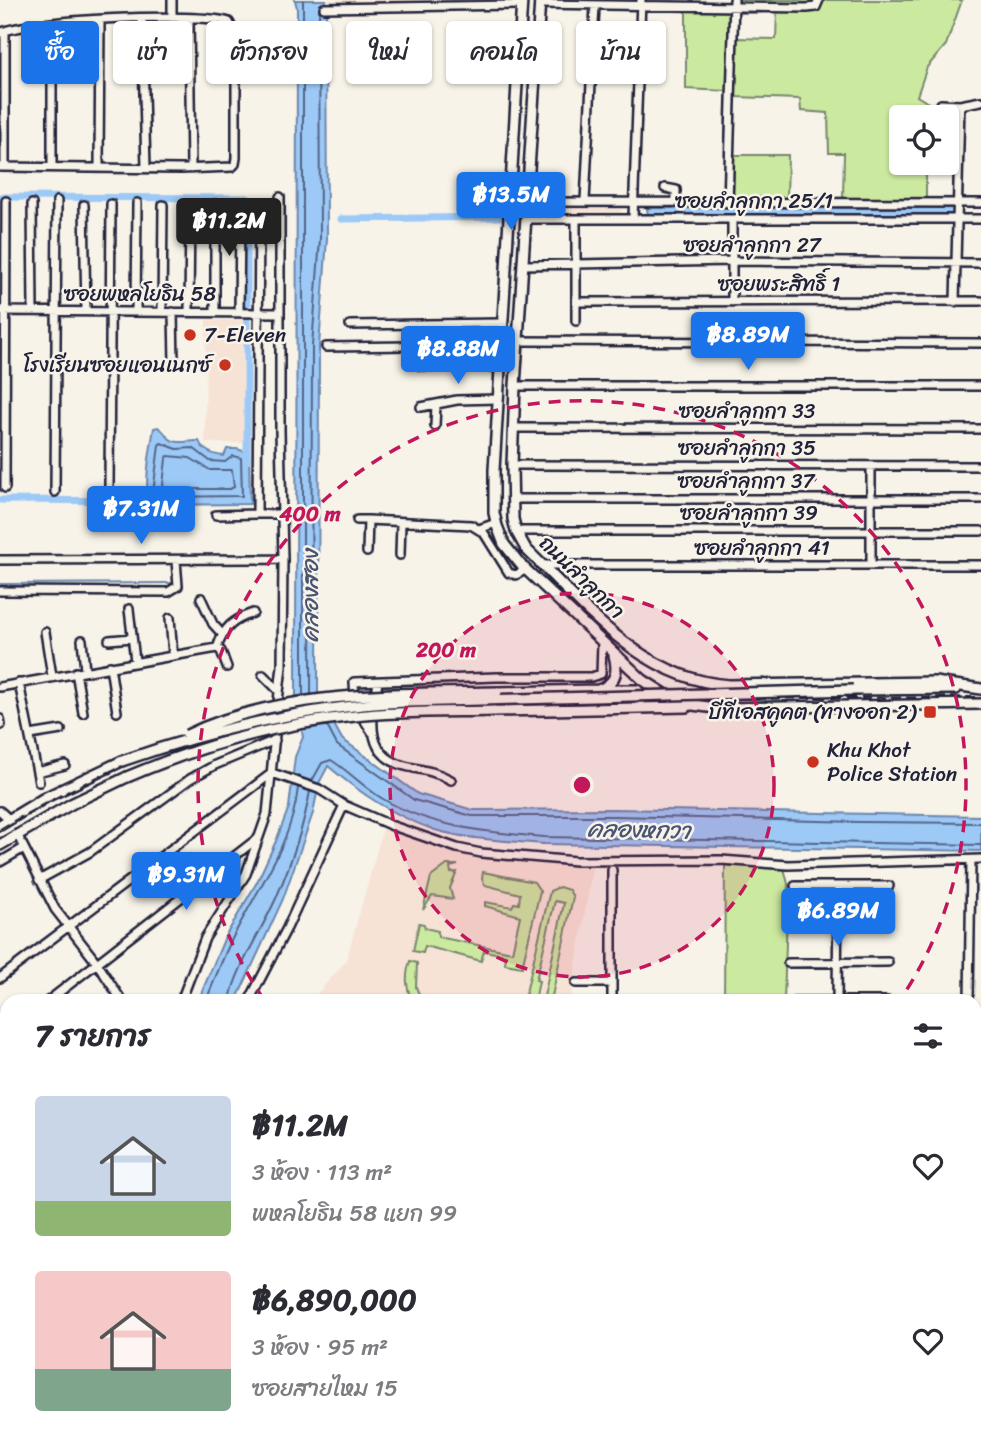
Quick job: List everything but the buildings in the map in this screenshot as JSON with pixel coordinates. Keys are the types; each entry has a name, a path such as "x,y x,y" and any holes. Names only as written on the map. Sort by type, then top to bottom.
{"main road":[{"name":"ถนนลำลูกกา","path":"522,2 499,367 493,497 496,523 504,544 525,570 643,680 663,694 685,704 700,706"},
{"name":"ถนนลำลูกกา","path":"539,2 515,386 512,499 516,531 526,549 626,644 659,666 685,678 729,685 934,682 981,689"},
{"path":"598,690 610,685 616,675 613,653"},
{"path":"0,825 55,793 122,761 170,744 286,715 383,703 981,689"},
{"path":"170,744 208,726 266,709 380,695 637,690 640,693 640,705 633,708"},
{"name":"ถนนลำลูกกา","path":"0,845 73,803 127,777 224,741 307,722 386,713 700,706 981,704"}],"street":[{"path":"172,0 172,18"},
{"path":"324,8 522,2"},
{"path":"539,2 595,5 817,4"},
{"path":"634,218 641,3"},
{"path":"728,203 734,3"},
{"path":"585,201 595,5"},
{"path":"189,18 191,169"},
{"path":"21,29 2,32 2,167 225,169 235,164 236,50 234,32 229,22 189,18 100,21 99,167"},
{"path":"142,19 146,168"},
{"path":"52,84 52,167"},
{"path":"941,104 981,100"},
{"path":"955,302 960,104"},
{"path":"666,188 676,190 676,203"},
{"path":"184,994 205,938 239,887 267,814 272,773 282,666 280,197"},
{"path":"5,488 3,311 6,201"},
{"path":"55,492 57,201"},
{"path":"527,202 981,202"},
{"path":"136,312 137,203"},
{"path":"32,204 33,311"},
{"path":"109,487 111,204"},
{"path":"215,204 215,312"},
{"path":"84,205 86,312"},
{"path":"162,312 163,205"},
{"path":"189,312 190,206"},
{"path":"248,313 260,209"},
{"path":"240,217 248,313 257,514"},
{"name":"ซอยลำลูกกา 25/1","path":"527,219 981,219"},
{"path":"576,219 576,321"},
{"path":"732,219 732,302"},
{"name":"ซอยลำลูกกา 27","path":"524,265 732,261 981,263"},
{"name":"ซอยพระสิทธิ์ 1","path":"576,302 981,301"},
{"name":"ซอยพหลโยธิน 58","path":"3,311 279,313"},
{"path":"173,312 174,363"},
{"path":"350,325 502,323"},
{"path":"518,341 981,343"},
{"path":"326,347 501,345"},
{"path":"421,366 499,367"},
{"path":"515,386 981,386"},
{"path":"421,407 473,399 498,400"},
{"path":"435,426 436,405"},
{"name":"ซอยลำลูกกา 33","path":"514,428 981,429"},
{"name":"ซอยลำลูกกา 35","path":"513,465 981,466"},
{"path":"871,466 871,565"},
{"name":"ซอยลำลูกกา 37","path":"512,499 981,499"},
{"path":"216,515 281,514"},
{"path":"357,520 471,525 479,529 509,573 516,575 525,570"},
{"path":"367,552 368,520"},
{"path":"400,555 401,522"},
{"path":"479,529 496,523"},
{"name":"ซอยลำลูกกา 39","path":"516,531 981,531"},
{"path":"0,560 283,559"},
{"path":"0,592 168,592 177,586 176,560"},
{"name":"ซอยลำลูกกา 41","path":"543,565 981,565"},
{"path":"201,598 216,629 222,634"},
{"path":"129,609 135,662"},
{"path":"217,648 222,634 236,619 253,613"},
{"path":"170,618 173,655"},
{"path":"45,632 52,676"},
{"path":"110,640 132,638"},
{"path":"82,640 83,713"},
{"path":"372,732 355,704 354,682 592,677 601,674 602,643"},
{"path":"0,687 217,648"},
{"path":"217,648 221,651 227,667"},
{"path":"110,666 117,712"},
{"path":"263,675 279,691"},
{"path":"378,682 373,741 389,759 407,767 425,768 451,780"},
{"path":"19,683 39,782"},
{"path":"30,735 61,730"},
{"path":"39,880 90,852 190,779 215,765 275,740"},
{"path":"37,772 65,765"},
{"path":"272,773 319,789 344,805 397,827 457,848 496,855 576,861 721,860 788,865 981,859"},
{"path":"0,978 272,773"},
{"path":"253,994 287,928 344,805"},
{"path":"0,811 9,819"},
{"path":"17,834 39,880 67,926 117,994"},
{"path":"57,994 258,838"},
{"path":"0,862 24,848"},
{"path":"969,994 971,860"},
{"path":"612,870 612,994"},
{"path":"795,886 889,886"},
{"path":"837,994 838,886"},
{"path":"791,924 885,924"},
{"path":"788,963 888,962"},
{"path":"576,983 612,983"}],"shaded area":[{"path":"328,0 515,0 328,3"},
{"path":"532,208 621,209 621,217 532,216"},
{"name":"โรงเรียนซอยแอนเนกซ์","path":"206,320 243,320 244,443 205,443"},
{"path":"384,825 457,853 593,864 571,994 317,994 346,961"}],"green space":[{"path":"739,0 814,0 810,3 744,3"},
{"path":"822,0 962,0 946,45 927,67 917,96 932,105 889,105 889,175 926,175 926,198 843,198 844,153 829,153 828,113 801,111 800,99 735,97 737,38 776,39 777,11 815,11 821,6"},
{"path":"728,8 731,11 727,91 686,89 686,9"},
{"path":"734,155 788,155 787,200 733,199"},
{"path":"447,865 458,865 450,867 451,873 457,872 450,888 453,899 432,896 423,910 431,877"},
{"path":"725,865 784,868 788,884 784,994 724,994"},
{"path":"483,872 534,882 540,891 522,967 505,964 506,955 484,951 481,961 425,946 423,953 413,951 419,923 424,924 425,928 438,931 438,937 512,952 520,916 485,906 485,902 512,907 514,903 519,904 520,894 485,885"},
{"path":"559,887 569,890 573,897 552,994 544,994 564,903 555,901 536,980 539,981 536,994 526,994 550,891"},
{"path":"410,961 417,963 416,987 419,994 409,994 407,977"}],"water":[{"path":"295,0 326,0 326,21 297,21"},
{"path":"297,84 326,84 327,239 319,346 318,695 342,739 418,794 473,810 614,809 981,816 981,851 544,844 475,838 435,830 406,818 366,795 328,766 319,783 313,813 283,899 239,994 201,994 225,937 257,882 289,807 295,757 303,737 296,700"},
{"path":"953,207 953,217 648,216 647,208"},
{"path":"158,427 173,441 199,441 206,450 216,455 224,456 227,449 249,453 250,504 149,505 148,466 154,428"}],"waterway":[{"path":"0,197 247,198 247,461"},
{"path":"341,219 504,217"},
{"path":"0,500 157,501"},
{"path":"0,584 173,583"}],"railway":[{"path":"0,829 59,796 150,754 247,724 325,710 444,702 981,697"}],"place":[{"name":"7-Eleven","path":"190,335"},
{"name":"โรงเรียนซอยแอนเนกซ์","path":"225,365"},
{"name":"บีทีเอสคูคต (ทางออก 2)","path":"930,712"},
{"name":"Khu Khot Police Station","path":"813,762"}],"water label":[{"name":"คลองสอง","path":"310,596"},
{"name":"คลองหกวา","path":"639,830"}]}
